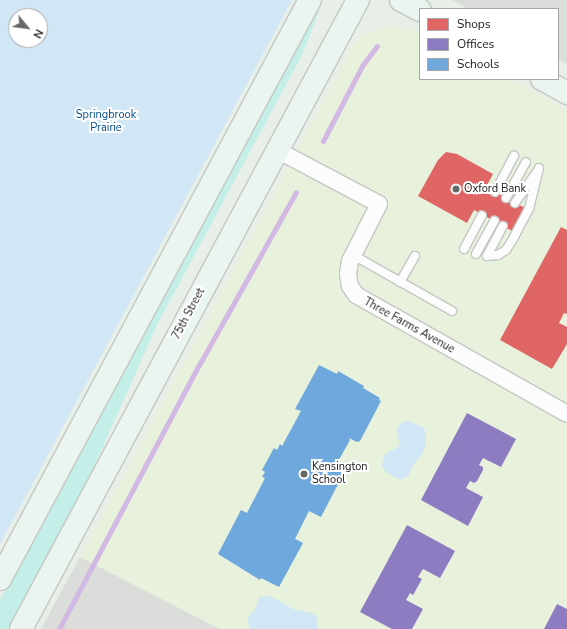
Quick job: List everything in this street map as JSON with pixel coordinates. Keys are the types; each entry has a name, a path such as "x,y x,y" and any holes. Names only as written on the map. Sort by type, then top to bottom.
{"main road":[{"path":"0,579 310,0"},
{"name":"75th Street","path":"21,629 358,0"},
{"path":"401,0 419,9"},
{"path":"544,80 567,93"}],"street":[{"name":"Three Farms Avenue","path":"277,150 379,204 353,255 348,274 350,286 356,295 567,414"}],"lane":[{"path":"495,192 514,156"},
{"path":"506,198 526,162"},
{"path":"503,226 487,256 498,255 506,250 514,237 529,209 539,168 515,203"},
{"path":"464,249 482,215"},
{"path":"476,254 494,221"},
{"path":"353,255 452,311"},
{"path":"400,282 415,256"}],"shaded area":[{"path":"452,0 567,0 567,64 559,60 559,8 466,8"},
{"path":"316,9 319,11 303,53 157,325 85,487 9,629 0,629 0,600"},
{"path":"396,26 419,32 419,80 513,80 567,110 567,629 220,629 80,557 354,43 362,35 377,29"},
{"path":"80,557 220,629 41,629"}],"green space":[{"name":"Springbrook Prairie","path":"0,0 292,0 0,544"},
{"path":"409,421 424,428 426,444 421,456 413,465 409,475 401,480 386,472 382,466 385,454 398,447 400,443 397,436 398,427 402,422"},
{"path":"268,596 293,609 312,613 317,617 317,629 250,629 247,619 255,609 259,597"}],"building: Shops":[{"name":"Oxford Bank","path":"446,152 457,154 493,174 486,187 525,208 512,231 474,210 467,223 418,196 438,160"},
{"path":"561,227 567,230 567,314 564,313 559,323 567,327 567,344 552,369 500,340"}],"building: Offices":[{"path":"467,413 516,439 501,467 483,458 479,465 483,467 483,470 477,481 474,483 470,481 466,488 483,497 468,526 421,500"},
{"path":"407,525 455,551 440,578 423,569 418,577 422,579 413,595 410,593 406,600 423,609 412,629 392,629 360,612"},
{"path":"557,604 567,609 567,629 544,629"}],"building: Schools":[{"name":"Kensington School","path":"319,365 337,374 338,371 364,386 363,388 380,398 379,400 381,401 360,441 357,442 349,438 350,440 336,465 345,471 321,517 309,511 295,539 303,543 279,587 261,578 260,580 218,554 241,510 247,513 265,478 262,477 265,472 262,470 274,448 277,450 280,444 282,446 301,411 295,409"}],"waterway":[{"path":"323,141 362,66 377,46"},
{"path":"59,629 199,365 296,192"}],"place":[{"name":"Oxford Bank","path":"456,189"},
{"name":"Kensington School","path":"304,474"}]}
